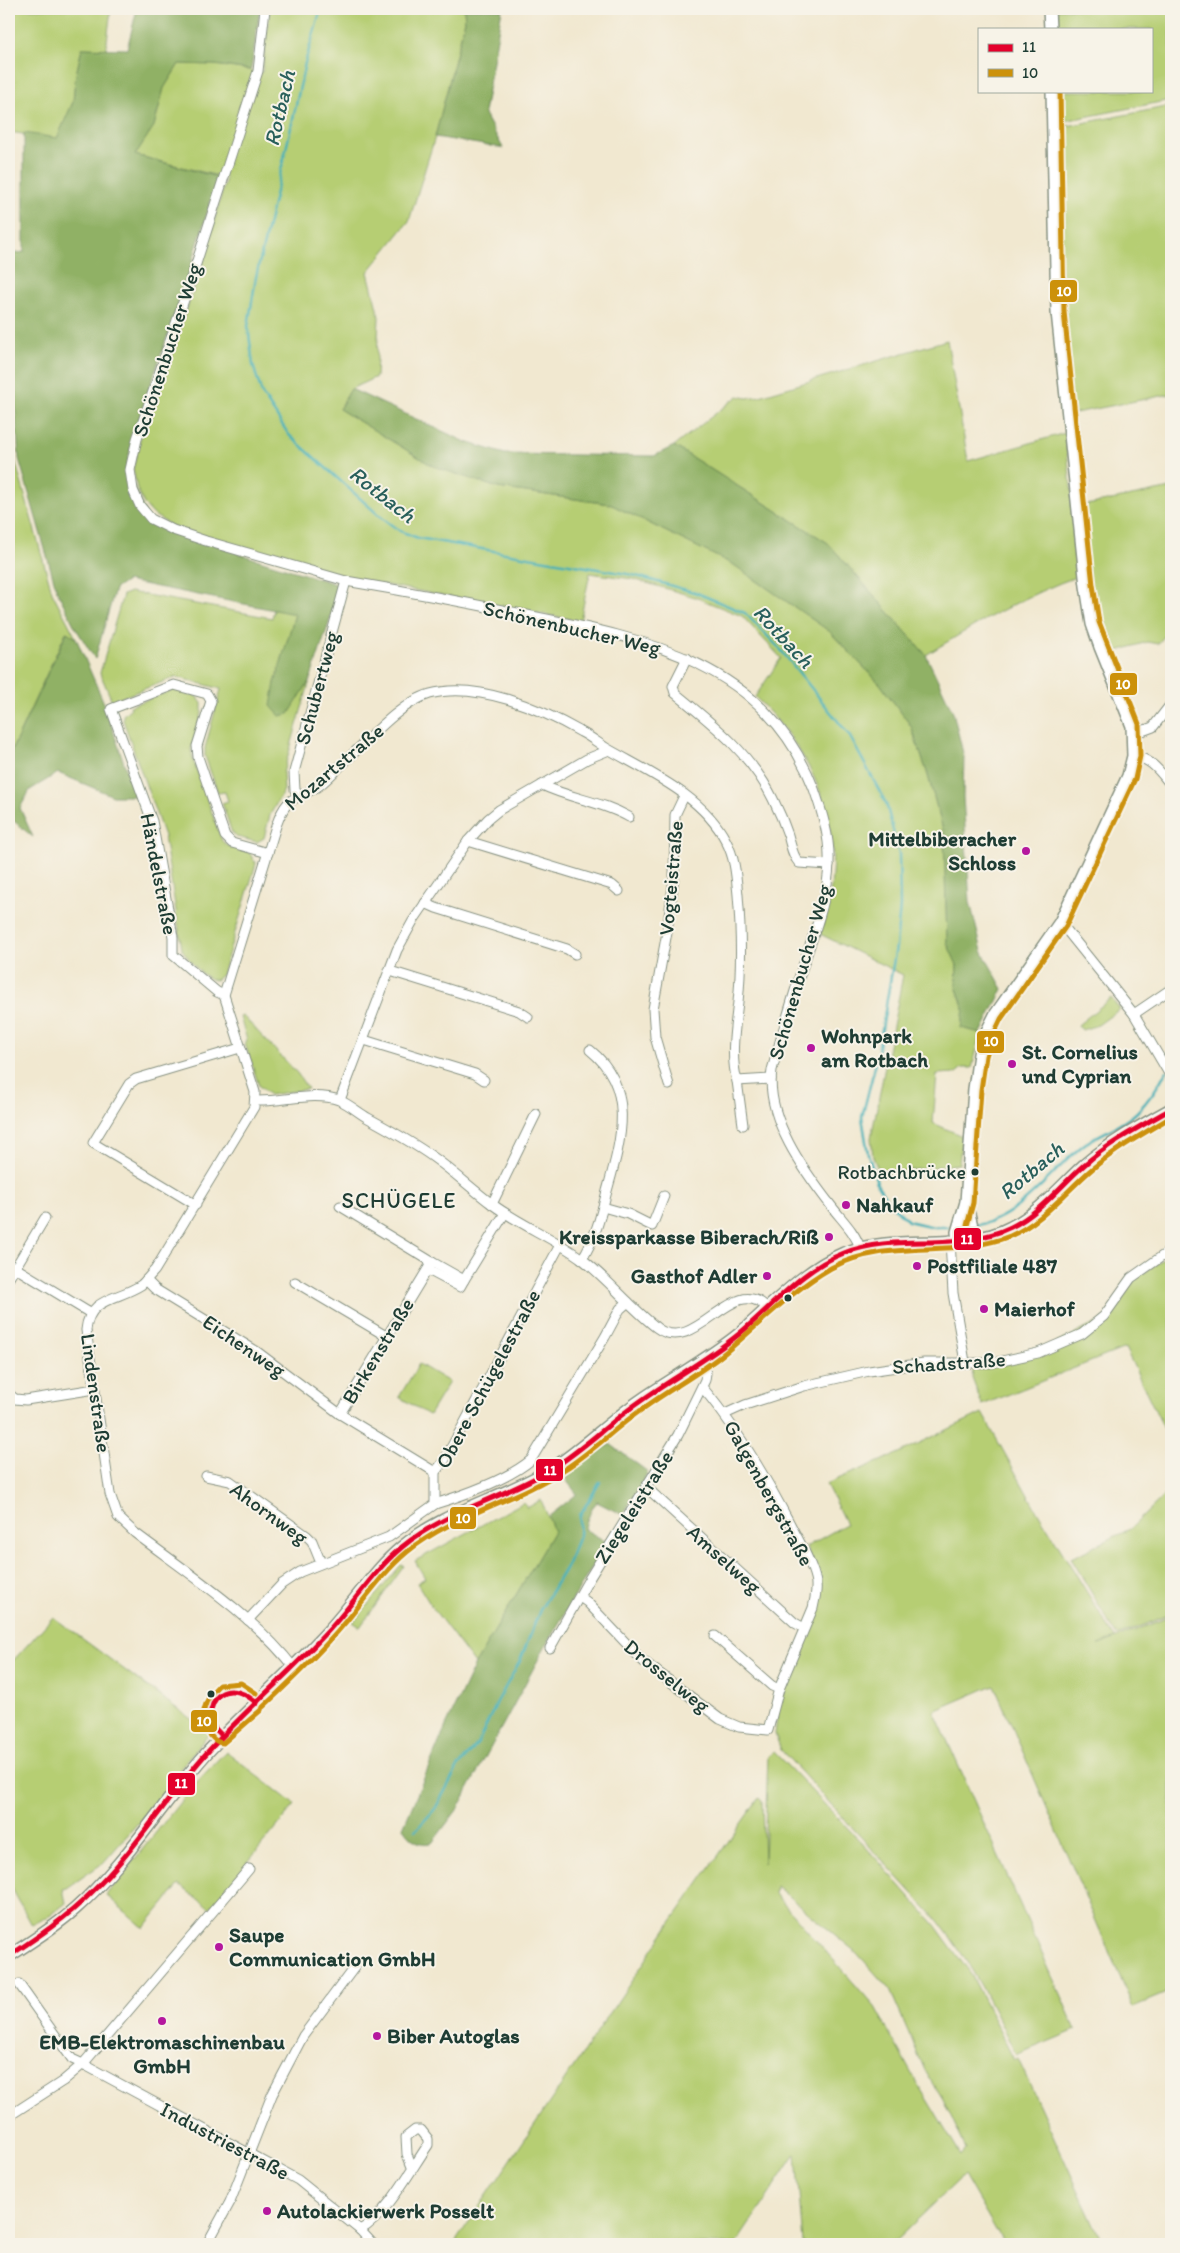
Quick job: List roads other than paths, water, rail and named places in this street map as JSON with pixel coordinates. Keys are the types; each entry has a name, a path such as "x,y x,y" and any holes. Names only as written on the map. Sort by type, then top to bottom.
{"street":[{"name":"Schönenbucher Weg","path":"265,9 258,71 195,267 136,438 130,470 133,490 140,506 151,519 173,530 318,573 586,627 644,641 687,658 726,680 753,702 794,750 810,781 828,839 829,865 825,901 820,921 800,974 770,1079 774,1108 783,1132 815,1184 856,1237 860,1248"},
{"path":"1048,9 1050,28"},
{"path":"965,1362 953,1292 964,1232 974,1089 979,1054 985,1035 995,1015 1060,922 1128,776 1133,756 1134,734 1129,717 1092,624 1077,508 1057,312 1052,92"},
{"name":"Schubertweg","path":"298,795 295,790 294,772 346,580"},
{"path":"687,658 673,686 675,693 720,730 756,770 780,814 794,857 799,863 829,865"},
{"name":"Händelstraße","path":"224,995 217,992 173,955 173,937 152,821 111,709 174,685 207,694 211,700 198,746 198,758 225,836 232,843 268,853"},
{"name":"Mozartstraße","path":"224,995 280,813 298,795 317,786 331,775 406,705 430,694 445,691 482,693 499,697 561,721 609,750 628,758 684,796"},
{"path":"1134,734 1153,727 1171,704"},
{"path":"340,1100 397,950 425,903 468,841 499,810 587,759 609,750"},
{"path":"1133,756 1149,760 1171,785"},
{"path":"542,785 557,792 612,807 629,817"},
{"name":"Vogteistraße","path":"669,1085 655,1037 653,1009 667,932 674,878 675,815 684,796 710,817 721,832 730,850 736,871 742,952 733,1051 743,1125"},
{"path":"468,841 612,885 619,891"},
{"path":"425,903 568,949 575,954"},
{"path":"1060,922 1134,1014 1171,1077"},
{"path":"390,971 519,1011 528,1017"},
{"path":"1134,1014 1171,989"},
{"path":"224,995 256,1101 316,1098 340,1100 433,1157 505,1213 582,1259 606,1279 628,1302 666,1333 678,1335 690,1331 730,1304 749,1298 760,1300 767,1308"},
{"path":"364,1040 474,1074 484,1080"},
{"path":"196,1205 93,1143 129,1084 136,1079 240,1048"},
{"path":"582,1259 590,1246 603,1207 619,1149 622,1116 621,1101 612,1076 601,1058 590,1050"},
{"path":"737,1081 770,1079"},
{"name":"Lindenstraße","path":"256,1101 196,1205 146,1280 105,1301 90,1313 86,1330 110,1494 118,1516 135,1533 248,1620 278,1649 294,1668"},
{"path":"9,1956 75,1909 122,1860 222,1736 294,1668 332,1627 385,1563 410,1540 428,1528 550,1469 638,1402 700,1362 739,1333 797,1282 830,1260 860,1248 964,1232 1013,1227 1035,1211 1102,1152 1171,1109"},
{"path":"492,1204 536,1114"},
{"path":"603,1207 628,1214 652,1226 664,1196"},
{"path":"340,1206 430,1266 464,1280 505,1213"},
{"path":"9,1278 12,1266 45,1218"},
{"name":"Obere Schügelestraße","path":"435,1504 435,1472 444,1461 560,1245"},
{"name":"Schadstraße","path":"725,1414 745,1404 848,1375 924,1363 993,1363 1023,1357 1057,1346 1082,1334 1104,1316 1131,1278 1171,1250"},
{"path":"12,1266 90,1313"},
{"name":"Birkenstraße","path":"430,1266 340,1414 435,1472"},
{"name":"Eichenweg","path":"146,1280 155,1290 256,1350 340,1414"},
{"path":"296,1282 386,1336"},
{"path":"248,1620 282,1584 300,1572 389,1537 435,1504 472,1492 531,1460 616,1316 628,1302"},
{"name":"Ziegeleistraße","path":"550,1648 678,1435 702,1387 706,1373 700,1362"},
{"name":"Galgenbergstraße","path":"702,1387 725,1414 768,1483 813,1572 816,1587 816,1597 780,1689 768,1730"},
{"path":"9,1394 15,1398 26,1400 95,1389"},
{"name":"Ahornweg","path":"206,1476 230,1481 307,1536 312,1541 321,1563"},
{"name":"Amselweg","path":"646,1487 795,1623 804,1628"},
{"name":"Drosselweg","path":"580,1597 643,1661 720,1719 748,1729 768,1730"},
{"path":"715,1636 772,1686 780,1689"},
{"path":"9,2116 63,2081 83,2064 249,1869"},
{"path":"207,2244 230,2202 248,2152 272,2095 303,2036 356,1966"},
{"name":"Industriestraße","path":"19,1984 72,2059 298,2180 360,2230 373,2244"},
{"path":"360,2230 372,2224 412,2167"}],"waterway":[{"name":"Rotbach","path":"321,9 305,63 256,277 248,326 253,365 262,394 289,435 382,518 400,531 418,538 633,575 697,593 745,613 780,649 849,735 886,803 899,854 900,906 896,947 877,1058 862,1117 868,1154 878,1186 888,1201 908,1221 934,1227 956,1227"},
{"name":"Rotbach","path":"976,1225 991,1221 1020,1205 1082,1146 1131,1117 1150,1098 1166,1071"},
{"path":"415,1831 435,1809 458,1767 478,1743 497,1702 520,1661 540,1610 568,1564 579,1536 580,1515 600,1482"}],"place":[{"name":"Mittelbiberacher Schloss","path":"1026,851"},
{"name":"Wohnpark am Rotbach","path":"811,1048"},
{"name":"St. Cornelius und Cyprian","path":"1012,1064"},
{"name":"Rotbachbrücke","path":"975,1172"},
{"name":"Nahkauf","path":"846,1205"},
{"name":"Kreissparkasse Biberach/Riß","path":"829,1237"},
{"name":"Postfiliale 487","path":"917,1266"},
{"name":"Gasthof Adler","path":"767,1276"},
{"name":"Maierhof","path":"984,1309"},
{"name":"Saupe Communication GmbH","path":"219,1947"},
{"name":"EMB-Elektromaschinenbau GmbH","path":"162,2021"},
{"name":"Biber Autoglas","path":"377,2036"},
{"name":"Autolackierwerk Posselt","path":"267,2211"}],"district":[{"name":"SCHÜGELE","path":"399,1200"}]}
